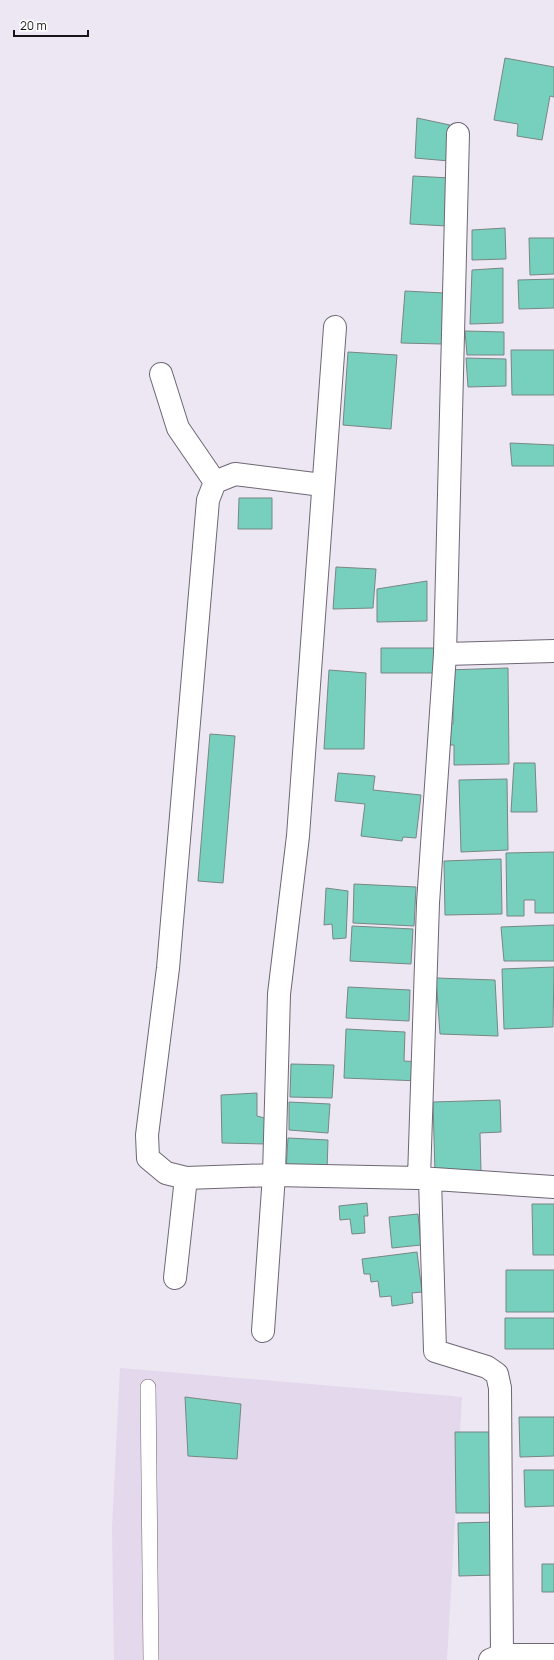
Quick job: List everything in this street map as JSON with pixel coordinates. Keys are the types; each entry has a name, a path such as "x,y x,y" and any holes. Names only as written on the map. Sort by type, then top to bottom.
{"street":[{"path":"458,134 445,654 428,903 424,1178 435,1351 487,1367 497,1374 500,1388 496,1658 554,1655"},
{"path":"263,1331 274,1175 279,994 298,836 313,642 322,485 334,327"},
{"path":"161,374 178,428 215,482"},
{"path":"322,485 235,474 215,482 208,500 168,968 147,1136 148,1158 166,1173 186,1178 274,1175 424,1178 554,1187"},
{"path":"445,654 554,651"},
{"path":"175,1278 186,1178"}],"lane":[{"path":"148,1387 151,1660"}],"shaded area":[{"path":"120,1368 462,1397 447,1660 114,1660 112,1528"}],"building":[{"path":"505,58 554,67 554,97 550,96 542,140 517,136 518,124 494,120"},
{"path":"417,118 450,125 449,161 415,158"},
{"path":"413,176 450,178 447,226 410,224"},
{"path":"505,228 506,259 472,260 472,230"},
{"path":"529,238 554,238 554,274 530,275"},
{"path":"503,268 503,323 470,324 472,270"},
{"path":"554,279 554,308 519,309 518,280"},
{"path":"405,291 444,293 442,344 401,343"},
{"path":"465,331 504,332 504,355 467,355"},
{"path":"511,350 554,350 554,395 512,395"},
{"path":"348,352 397,355 391,429 343,425"},
{"path":"466,358 506,359 506,386 468,387"},
{"path":"510,443 554,445 554,466 512,466"},
{"path":"239,498 272,498 272,529 238,529"},
{"path":"336,567 376,569 373,608 333,609"},
{"path":"427,581 427,621 377,622 377,589"},
{"path":"381,648 436,648 436,673 381,673"},
{"path":"508,668 509,764 454,765 454,745 447,745 447,724 453,724 453,696 446,670"},
{"path":"329,670 366,673 364,749 324,749"},
{"path":"210,734 235,736 223,883 198,881"},
{"path":"514,763 535,763 537,812 511,812"},
{"path":"338,773 375,776 373,790 421,795 416,838 403,837 402,841 361,836 365,804 335,801"},
{"path":"507,779 508,850 461,852 459,780"},
{"path":"554,852 554,913 535,913 535,900 524,900 524,916 507,916 506,853"},
{"path":"501,859 502,914 445,915 444,861"},
{"path":"354,884 416,887 414,926 353,923"},
{"path":"326,888 348,891 346,938 333,939 332,924 324,925"},
{"path":"554,925 554,961 504,961 501,927"},
{"path":"352,926 413,929 411,964 350,961"},
{"path":"554,967 553,1027 504,1029 502,969"},
{"path":"436,978 495,980 498,1036 440,1034"},
{"path":"348,987 410,990 409,1021 346,1018"},
{"path":"346,1029 405,1032 404,1061 421,1062 420,1081 344,1078"},
{"path":"291,1064 334,1065 332,1098 290,1097"},
{"path":"257,1093 257,1116 268,1119 266,1144 222,1143 221,1095"},
{"path":"500,1100 501,1132 480,1133 481,1171 435,1173 433,1102"},
{"path":"289,1102 330,1104 328,1133 289,1130"},
{"path":"288,1138 328,1140 327,1171 286,1170"},
{"path":"367,1203 368,1216 364,1216 365,1233 352,1234 350,1219 340,1220 339,1206"},
{"path":"532,1204 554,1204 554,1255 533,1255"},
{"path":"418,1214 421,1245 392,1248 389,1217"},
{"path":"417,1252 422,1292 412,1293 413,1303 392,1306 391,1296 380,1297 378,1281 371,1282 370,1274 364,1274 362,1259"},
{"path":"506,1270 554,1270 554,1312 506,1312"},
{"path":"505,1318 554,1318 554,1349 505,1349"},
{"path":"185,1397 241,1404 237,1459 188,1456"},
{"path":"519,1417 554,1417 554,1456 520,1457"},
{"path":"455,1432 492,1432 493,1513 456,1513"},
{"path":"524,1470 554,1470 554,1506 525,1507"},
{"path":"495,1522 496,1575 459,1576 458,1523"},
{"path":"542,1564 554,1564 554,1592 542,1592"}]}
